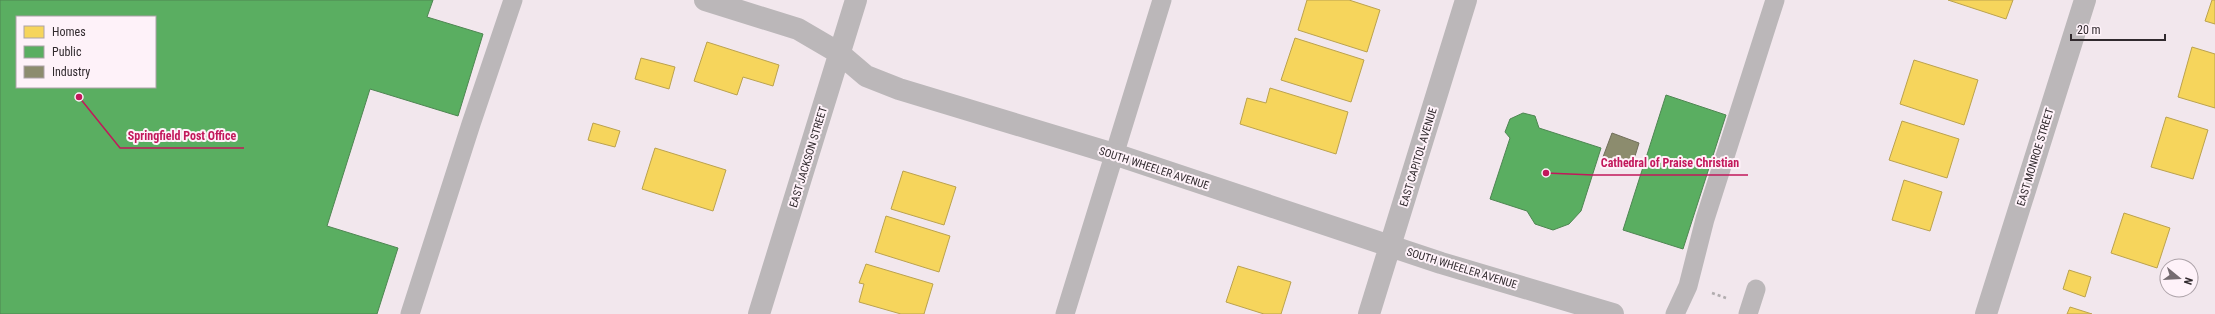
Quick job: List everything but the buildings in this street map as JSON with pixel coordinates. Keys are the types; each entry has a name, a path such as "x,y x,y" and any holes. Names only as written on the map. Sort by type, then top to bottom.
{"street":[{"name":"SOUTH WHEELER AVENUE","path":"705,0 798,29 839,53 866,76 887,84 1114,154 1390,246 1613,314"},
{"name":"EAST JACKSON STREET","path":"760,314 856,0"},
{"name":"EAST CAPITOL AVENUE","path":"1369,314 1466,0"},
{"name":"EAST MONROE STREET","path":"1986,314 2085,0"}],"lane":[{"path":"410,314 468,131 513,0"},
{"path":"1064,314 1162,0"},
{"path":"1676,314 1688,286 1705,219 1775,0"},
{"path":"1748,314 1756,289"}],"place":[{"name":"Springfield Post Office","path":"79,97"},
{"name":"Cathedral of Praise Christian","path":"1546,173"}]}
